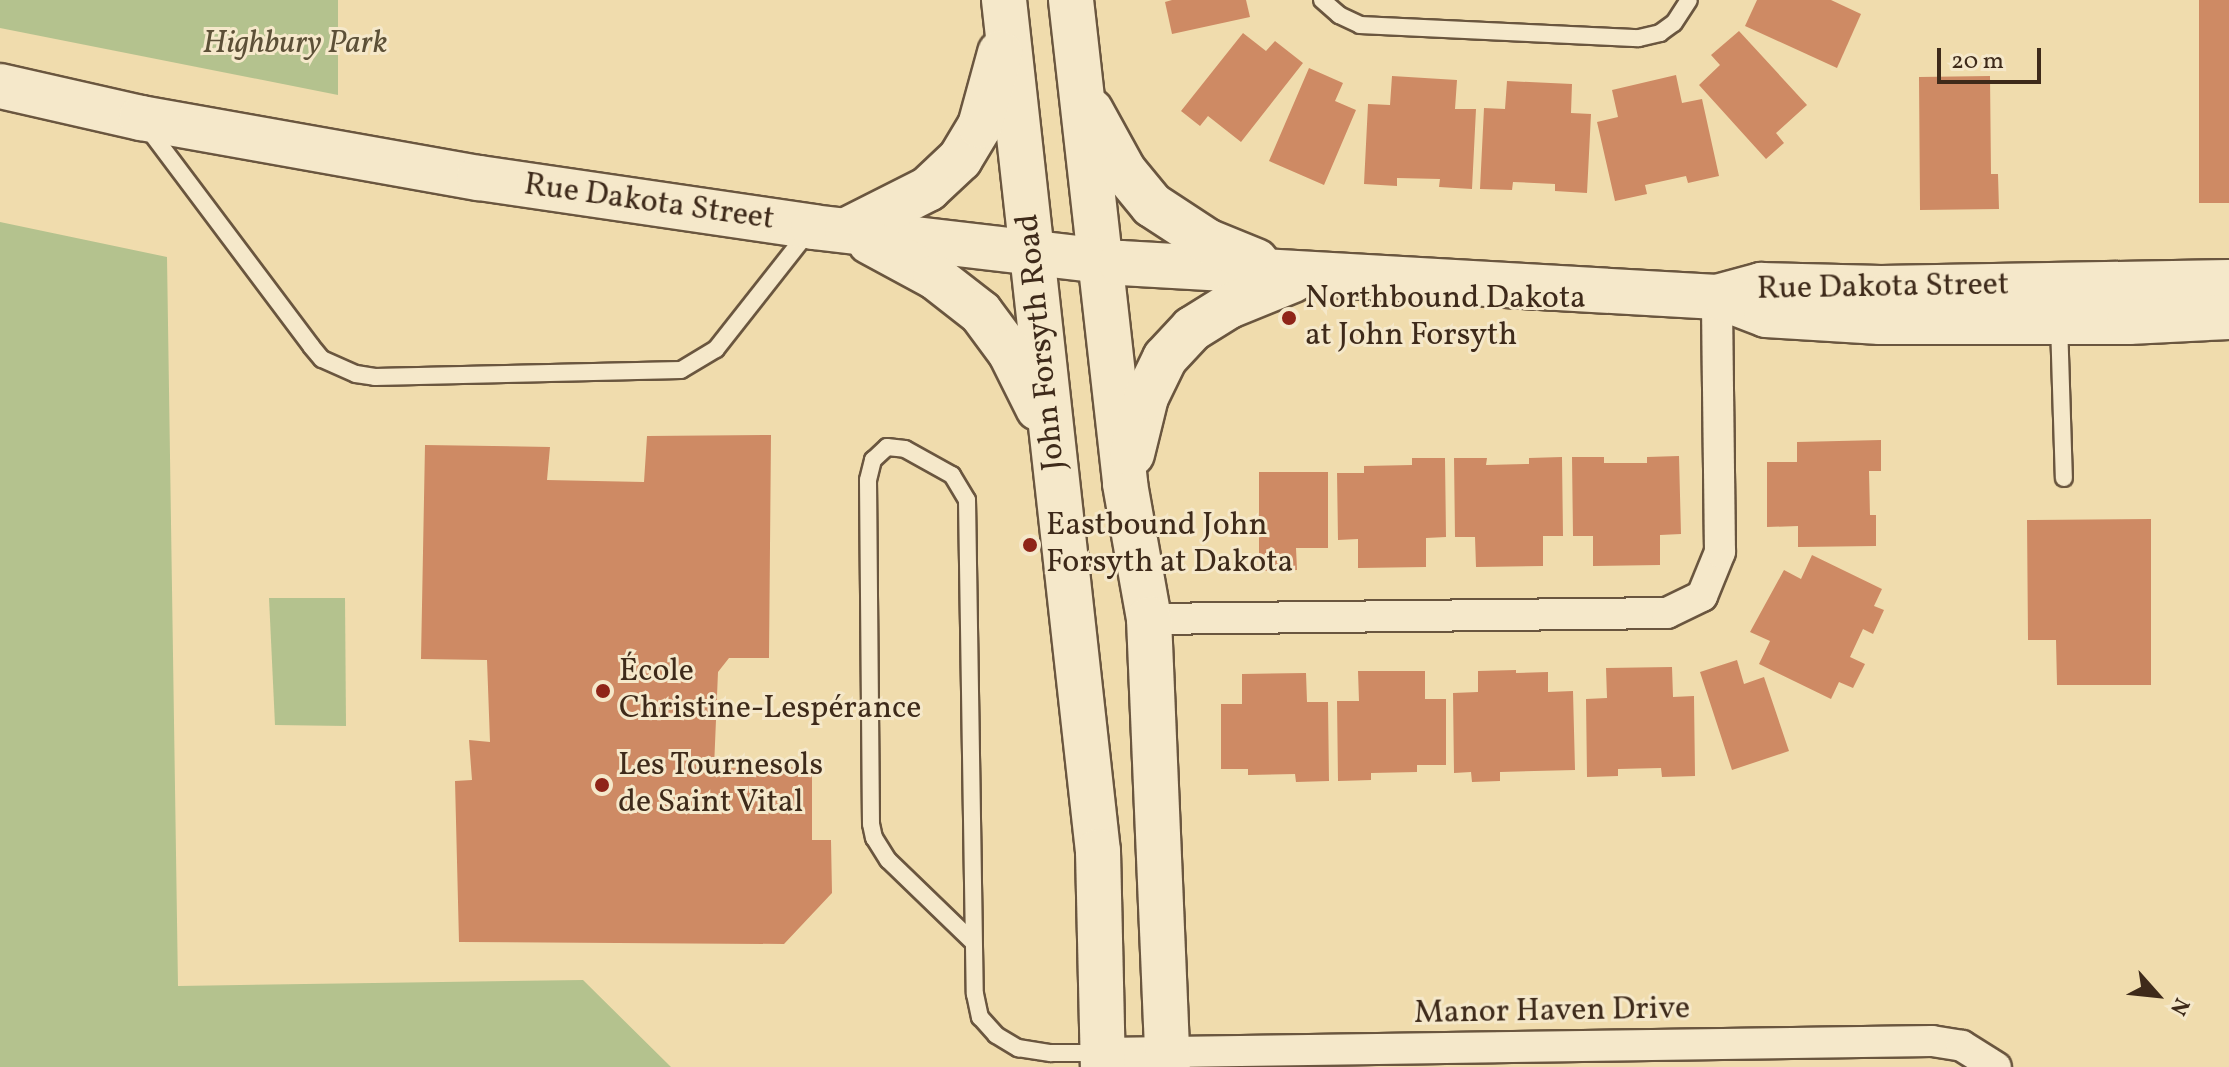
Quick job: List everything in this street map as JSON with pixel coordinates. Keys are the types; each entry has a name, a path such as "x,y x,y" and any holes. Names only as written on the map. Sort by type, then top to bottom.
{"street":[{"name":"John Forsyth Road","path":"1071,0 1125,484 1149,619 1168,1060"},
{"name":"John Forsyth Road","path":"1005,12 1098,851 1103,1060"},
{"path":"830,229 928,189 960,159 980,126 997,71 1005,12"},
{"name":"Rue Dakota Street","path":"0,86 141,118 479,178 830,229 1031,254 1304,275 1717,297 1761,285 2229,317"},
{"path":"1081,95 1124,171 1152,205 1207,241 1304,275"},
{"path":"830,229 935,277 981,313 1010,352 1052,438"},
{"path":"1125,484 1146,397 1165,358 1192,329 1229,306 1304,275"},
{"name":"Rue Dakota Street","path":"2058,304 2229,282"},
{"path":"1149,619 1667,613 1702,596 1720,552 1717,297"},
{"name":"Manor Haven Drive","path":"1103,1060 1932,1041 1962,1046 1996,1067"}],"lane":[{"path":"1322,0 1339,15 1360,25 1639,38 1660,33 1674,23 1689,0"},
{"path":"141,118 322,359 338,368 375,377 681,370 716,349 830,229"},
{"path":"2058,304 2064,478"},
{"path":"973,942 888,860 880,850 871,824 868,480 873,460 887,447 905,449 952,475 967,500 973,942 976,1005 980,1017 996,1035 1030,1051 1103,1060"}],"green space":[{"name":"Highbury Park","path":"0,0 338,0 338,95 0,28"},
{"path":"0,222 167,257 178,986 583,980 671,1067 0,1067"},
{"path":"269,598 345,598 346,726 275,725"}],"building":[{"path":"1246,0 1250,17 1172,34 1165,2"},
{"path":"1757,0 1831,0 1861,14 1837,68 1745,26"},
{"path":"2199,0 2229,0 2229,203 2199,203"},
{"path":"1739,31 1807,105 1776,133 1784,143 1766,159 1699,85 1720,65 1711,55"},
{"path":"1243,33 1266,51 1275,41 1303,63 1241,142 1208,116 1200,126 1181,111"},
{"path":"1309,68 1343,83 1335,101 1356,110 1324,185 1269,161"},
{"path":"1676,75 1682,103 1702,99 1719,176 1688,183 1686,176 1645,185 1647,194 1615,201 1597,122 1618,117 1612,90"},
{"path":"1392,76 1457,80 1455,109 1476,109 1472,189 1439,187 1440,179 1397,178 1397,186 1364,184 1368,104 1390,105"},
{"path":"1990,76 1991,174 1998,174 1999,209 1920,210 1919,77"},
{"path":"1507,81 1572,84 1571,113 1591,114 1587,193 1555,191 1555,184 1513,182 1512,190 1480,189 1484,108 1505,109"},
{"name":"École Christine-Lespérance","path":"771,435 769,658 729,658 718,672 714,768 812,767 812,840 831,840 832,893 784,944 459,942 455,781 472,780 469,740 490,742 487,660 421,659 425,445 550,447 547,480 644,482 647,436"},
{"path":"1881,440 1881,471 1869,471 1870,515 1876,515 1876,546 1798,547 1798,526 1767,527 1767,462 1797,462 1797,442"},
{"path":"1679,456 1681,534 1660,535 1660,565 1593,566 1593,536 1573,536 1572,457 1604,457 1604,463 1647,463 1647,457"},
{"path":"1562,457 1563,536 1543,536 1543,566 1476,567 1475,537 1455,537 1454,458 1487,458 1486,465 1529,464 1529,458"},
{"path":"1412,458 1445,458 1446,537 1426,538 1426,567 1358,568 1358,539 1338,540 1337,473 1364,473 1364,466 1412,465"},
{"path":"1259,472 1328,472 1328,548 1296,548 1297,570 1259,571"},
{"path":"2151,519 2151,685 2057,685 2056,640 2028,640 2027,520"},
{"path":"1812,555 1882,589 1874,606 1884,610 1873,634 1863,629 1850,657 1865,664 1853,688 1839,682 1831,699 1759,664 1770,641 1750,632 1784,570 1801,579"},
{"path":"1737,660 1744,684 1764,677 1789,751 1732,770 1700,672"},
{"path":"1672,667 1673,697 1694,696 1695,776 1662,777 1661,768 1618,769 1618,776 1587,777 1586,699 1607,698 1606,668"},
{"path":"1516,670 1516,673 1548,672 1548,692 1573,691 1575,770 1500,772 1500,781 1472,782 1471,772 1454,773 1453,693 1478,692 1478,671"},
{"path":"1358,671 1425,671 1425,699 1446,699 1446,765 1417,765 1417,772 1371,773 1371,780 1338,781 1337,701 1359,701"},
{"path":"1306,673 1307,702 1328,702 1329,781 1296,782 1295,774 1248,775 1248,769 1221,769 1221,704 1242,704 1242,674"}],"place":[{"name":"Northbound Dakota at John Forsyth","path":"1289,318"},
{"name":"Eastbound John Forsyth at Dakota","path":"1030,545"},
{"name":"École Christine-Lespérance","path":"603,691"},
{"name":"Les Tournesols de Saint Vital","path":"602,785"}]}
